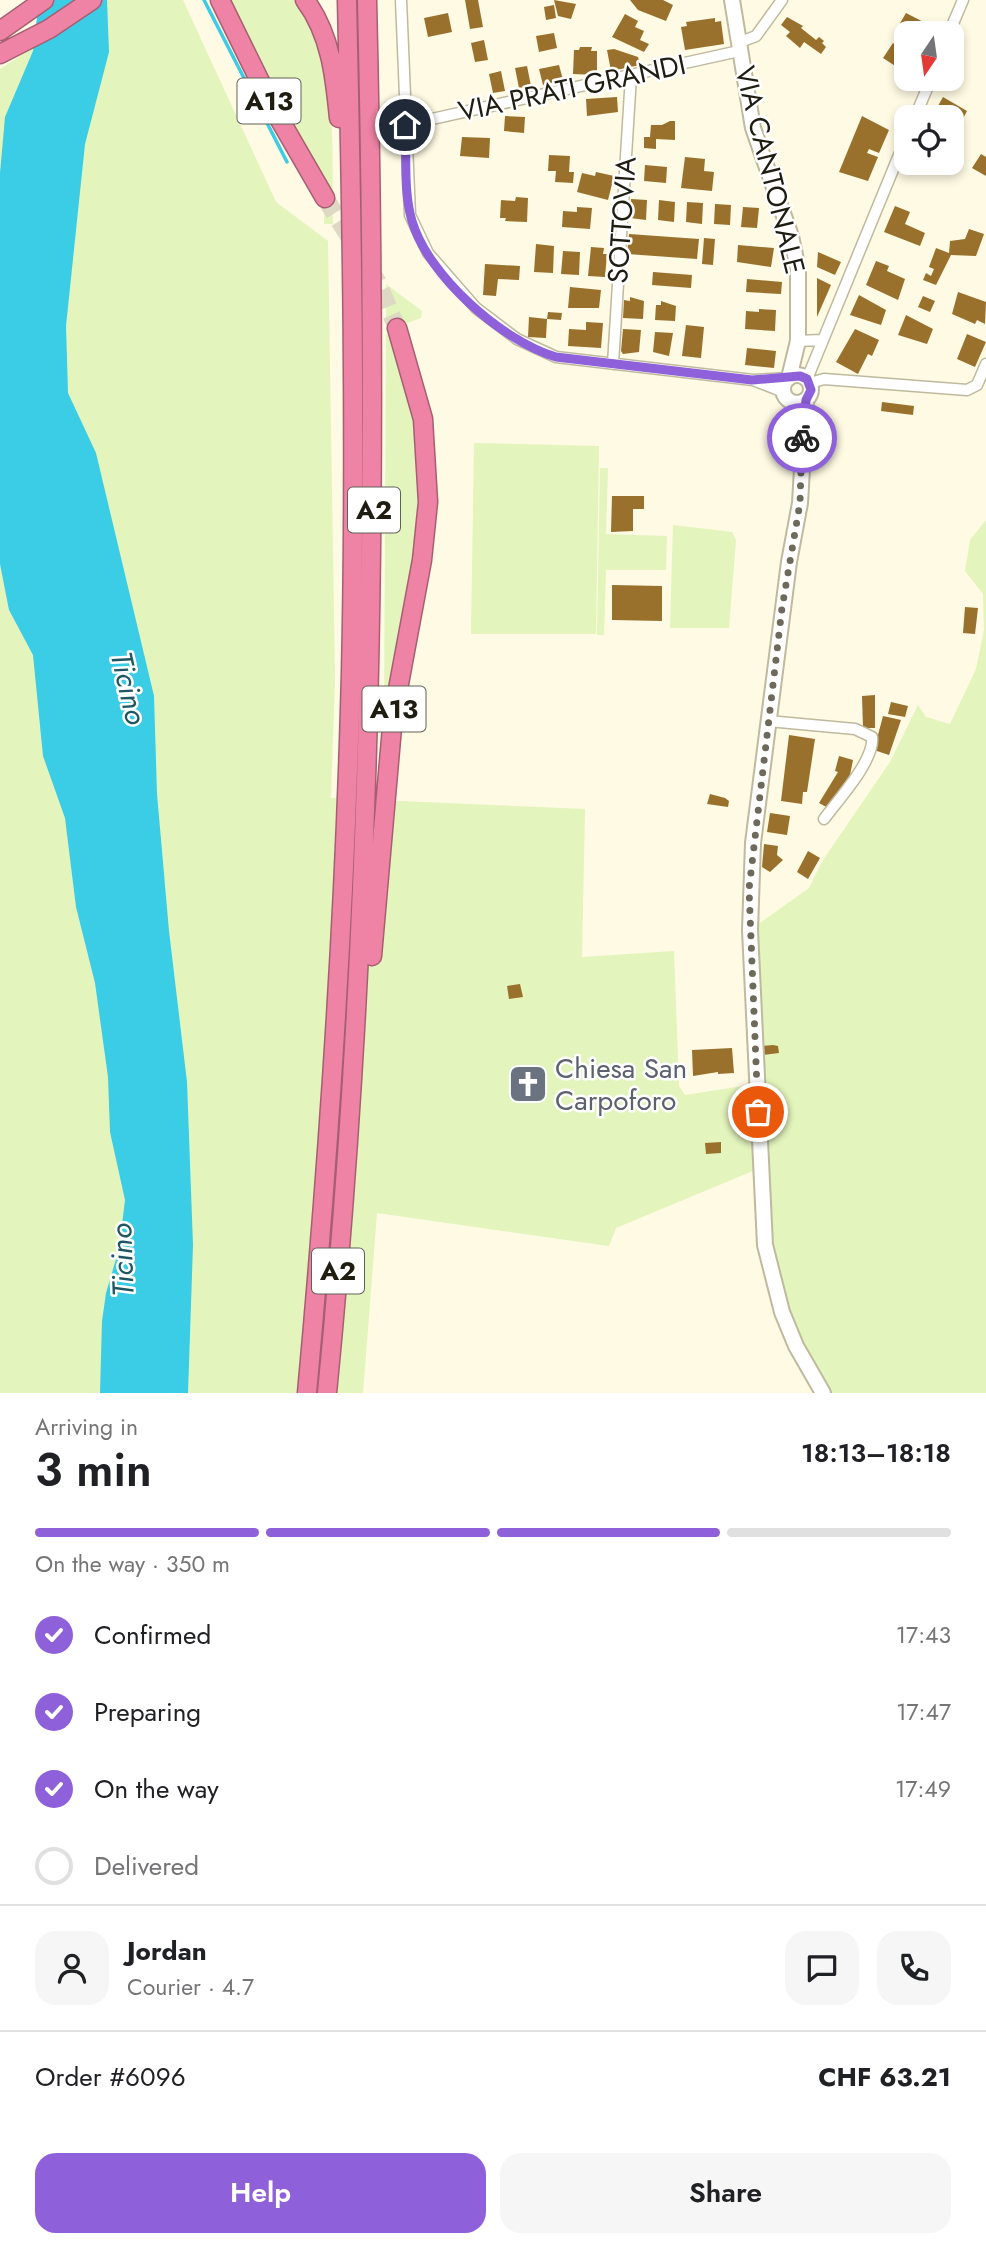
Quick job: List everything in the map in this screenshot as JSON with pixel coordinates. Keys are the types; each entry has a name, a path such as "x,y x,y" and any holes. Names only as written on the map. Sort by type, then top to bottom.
{"highway":[{"path":"0,31 44,0"},
{"path":"0,54 29,37 76,0"},
{"path":"29,37 49,29 92,0"},
{"name":"A13","path":"220,0 272,108 325,198"},
{"name":"A2","path":"305,0 320,25 332,63 351,237"},
{"name":"A2","path":"307,1393 332,1080 351,670 354,422 347,0"},
{"name":"A2","path":"327,1393 348,1149 368,784 374,538 374,349 368,0"},
{"name":"A13","path":"356,1019 368,1001 393,716 422,560 428,502 423,419 397,328"}],"main road":[{"name":"VIA CANTONALE","path":"732,0 753,128 796,253 799,279 799,341 792,393 802,437 800,503 789,562 749,889 764,1233 770,1270 782,1312 796,1346 823,1393"},
{"name":"VIA CANTONALE","path":"799,341 808,381"},
{"path":"800,376 808,381 810,394 792,393 800,376"}],"street":[{"path":"401,0 405,125 413,224 428,253 450,283 482,314 528,346 556,357 752,380 792,393"},
{"path":"738,47 756,36 782,0"},
{"path":"954,21 963,0"},
{"name":"VIA PRATI GRANDI","path":"405,125 631,76 738,47"},
{"name":"SOTTOVIA","path":"613,364 631,76"},
{"path":"894,167 821,340 808,381 824,379 967,390 977,385 986,364"},
{"path":"799,341 821,340"},
{"path":"768,721 855,729 872,737 872,747 863,766 824,819"}],"green space":[{"path":"109,0 183,0 276,202 328,241 335,678 331,798 585,809 582,957 674,951 679,1086 685,1095 756,1084 750,930 809,888 823,860 890,762 918,705 926,717 950,724 976,669 984,630 983,594 965,571 970,540 986,520 986,1393 823,1393 782,1312 760,1168 616,1228 609,1246 377,1213 363,1393 0,1393 0,69"},
{"path":"228,0 294,0 309,24 320,51 330,108 333,224 324,224 325,179 274,94"},
{"path":"386,284 422,311 421,318 386,331"},
{"path":"386,334 390,335 419,421 423,514 384,724"},
{"path":"474,443 599,446 596,634 471,634"},
{"path":"600,468 608,468 606,534 667,536 666,570 606,570 604,635 597,635"},
{"path":"673,525 732,532 736,540 729,628 670,628"}],"water":[{"name":"Ticino","path":"39,0 107,0 109,52 85,144 66,326 68,393 96,453 154,696 157,794 169,931 187,1082 193,1245 188,1393 100,1393 102,1321 106,1293 119,1249 125,1200 110,1132 108,1077 95,983 76,907 65,818 43,756 33,655 9,610 0,564 0,173 5,117 33,51"}],"building":[{"path":"465,0 478,0 483,27 470,29"},
{"path":"554,0 576,4 571,19 558,16"},
{"path":"630,0 663,0 673,5 666,21 638,10"},
{"path":"554,5 556,18 546,20 544,7"},
{"path":"448,13 452,32 428,37 424,18"},
{"path":"906,13 921,21 901,21"},
{"path":"625,14 638,21 635,27 644,31 640,40 649,44 644,52 612,37"},
{"path":"787,17 803,26 801,28 816,40 819,37 824,41 822,43 826,47 821,54 804,42 800,48 786,36 790,32 781,25"},
{"path":"715,18 715,22 721,21 724,44 685,50 681,27 687,26 686,22"},
{"path":"554,33 557,48 539,52 536,36"},
{"path":"484,40 488,60 475,62 471,43"},
{"path":"893,43 894,44 894,65 883,58"},
{"path":"580,47 592,47 591,51 597,51 597,75 573,74 574,50 579,50"},
{"path":"614,49 638,57 640,65 611,71 607,50"},
{"path":"559,65 563,80 543,85 539,69"},
{"path":"527,66 531,86 519,88 515,68"},
{"path":"501,71 505,91 493,93 489,74"},
{"path":"617,97 618,112 587,116 586,99"},
{"path":"943,97 957,105 939,105"},
{"path":"505,116 525,117 524,133 504,131"},
{"path":"862,116 889,130 879,153 869,149 867,153 878,157 868,181 839,172"},
{"path":"675,121 675,140 656,139 656,149 644,148 644,137 650,137 651,125 662,125"},
{"path":"462,137 490,138 489,158 460,156"},
{"path":"981,154 986,157 986,176 972,168"},
{"path":"549,155 570,156 569,172 574,172 573,183 555,182 556,171 548,171"},
{"path":"685,157 705,159 704,171 714,172 712,191 681,188"},
{"path":"645,165 667,167 666,183 644,181"},
{"path":"596,172 614,176 608,200 577,192 582,173 595,176"},
{"path":"516,197 528,198 527,222 505,221 506,218 500,218 501,200 515,201"},
{"path":"631,199 647,200 646,220 630,218"},
{"path":"659,200 675,202 674,222 658,220"},
{"path":"687,202 703,203 702,224 686,222"},
{"path":"715,204 731,205 730,225 714,224"},
{"path":"895,206 910,212 905,224 925,233 920,246 884,232"},
{"path":"577,207 592,208 590,229 562,227 563,211 577,212"},
{"path":"743,207 759,208 757,228 741,227"},
{"path":"969,229 984,234 976,256 951,255 936,285 923,280 926,273 931,276 934,269 929,267 936,248 949,253 950,241 965,239"},
{"path":"629,234 699,239 697,259 627,254"},
{"path":"704,238 715,239 713,265 702,264"},
{"path":"536,244 554,246 553,273 534,272"},
{"path":"738,245 774,248 771,267 737,262"},
{"path":"591,247 604,248 603,254 607,254 605,277 588,276"},
{"path":"563,251 580,252 579,275 561,274"},
{"path":"818,252 841,262 835,275 817,267"},
{"path":"876,261 889,266 887,271 905,279 898,300 866,285"},
{"path":"485,264 520,266 519,280 498,279 496,296 483,295"},
{"path":"653,272 692,275 691,288 652,285"},
{"path":"817,278 831,285 817,317"},
{"path":"747,279 782,282 781,294 746,292"},
{"path":"570,287 601,290 599,308 568,308"},
{"path":"958,292 986,302 985,324 977,320 975,324 952,314"},
{"path":"859,295 886,310 881,325 850,315"},
{"path":"923,296 935,301 930,312 918,307"},
{"path":"630,297 644,301 643,319 623,318 624,300 630,301"},
{"path":"661,301 676,306 675,321 655,320 656,305 661,305"},
{"path":"759,309 776,310 775,331 745,329 746,311 759,312"},
{"path":"548,312 562,313 561,320 547,319"},
{"path":"906,315 933,329 927,344 898,335"},
{"path":"529,317 547,319 546,338 528,337"},
{"path":"586,322 603,323 601,348 568,346 569,329 586,330"},
{"path":"686,325 704,327 701,358 682,356"},
{"path":"623,329 641,330 639,352 623,354"},
{"path":"855,329 879,340 872,356 868,354 858,374 836,362"},
{"path":"655,332 673,333 669,356 653,352"},
{"path":"967,334 986,342 975,367 957,359"},
{"path":"747,348 776,351 774,368 745,365"},
{"path":"882,402 914,406 913,415 881,411"},
{"path":"612,496 644,496 644,509 633,509 633,531 611,532"},
{"path":"612,585 662,586 662,621 612,620"},
{"path":"965,607 978,608 975,634 963,633"},
{"path":"875,695 875,728 863,728 862,696"},
{"path":"891,702 908,706 905,717 888,714"},
{"path":"883,716 901,720 889,755 874,750"},
{"path":"789,735 815,739 807,792 803,792 802,804 781,801"},
{"path":"839,756 853,760 850,775 830,809 819,803 838,772 835,771"},
{"path":"710,794 725,798 729,801 728,807 707,804"},
{"path":"770,813 790,816 787,835 767,832"},
{"path":"764,844 778,846 777,855 783,860 770,872 762,867"},
{"path":"808,851 820,858 808,879 797,872"},
{"path":"520,984 523,997 509,999 507,986"},
{"path":"762,1046 778,1046 779,1053 763,1055"},
{"path":"732,1048 734,1073 718,1072 693,1076 692,1050"},
{"name":"Chiesa San Carpoforo","path":"526,1067 528,1074 541,1071 544,1088 526,1092 528,1099 522,1100 520,1089 513,1090 511,1080 519,1079 518,1069"},
{"path":"721,1142 721,1153 706,1154 705,1143"}],"waterway":[{"path":"204,0 287,162"}],"tunnel":[{"path":"325,198 377,281 397,328"}],"way so far":[{"path":"758,1112 749,889 752,843 782,608 800,503 802,438"}],"place":[{"name":"Chiesa San Carpoforo","path":"528,1084"}],"route":[{"path":"405,125 409,205 413,224 428,253 450,283 489,319 528,346 556,357 752,380 800,376 807,379 811,386 806,400 802,438"}]}
